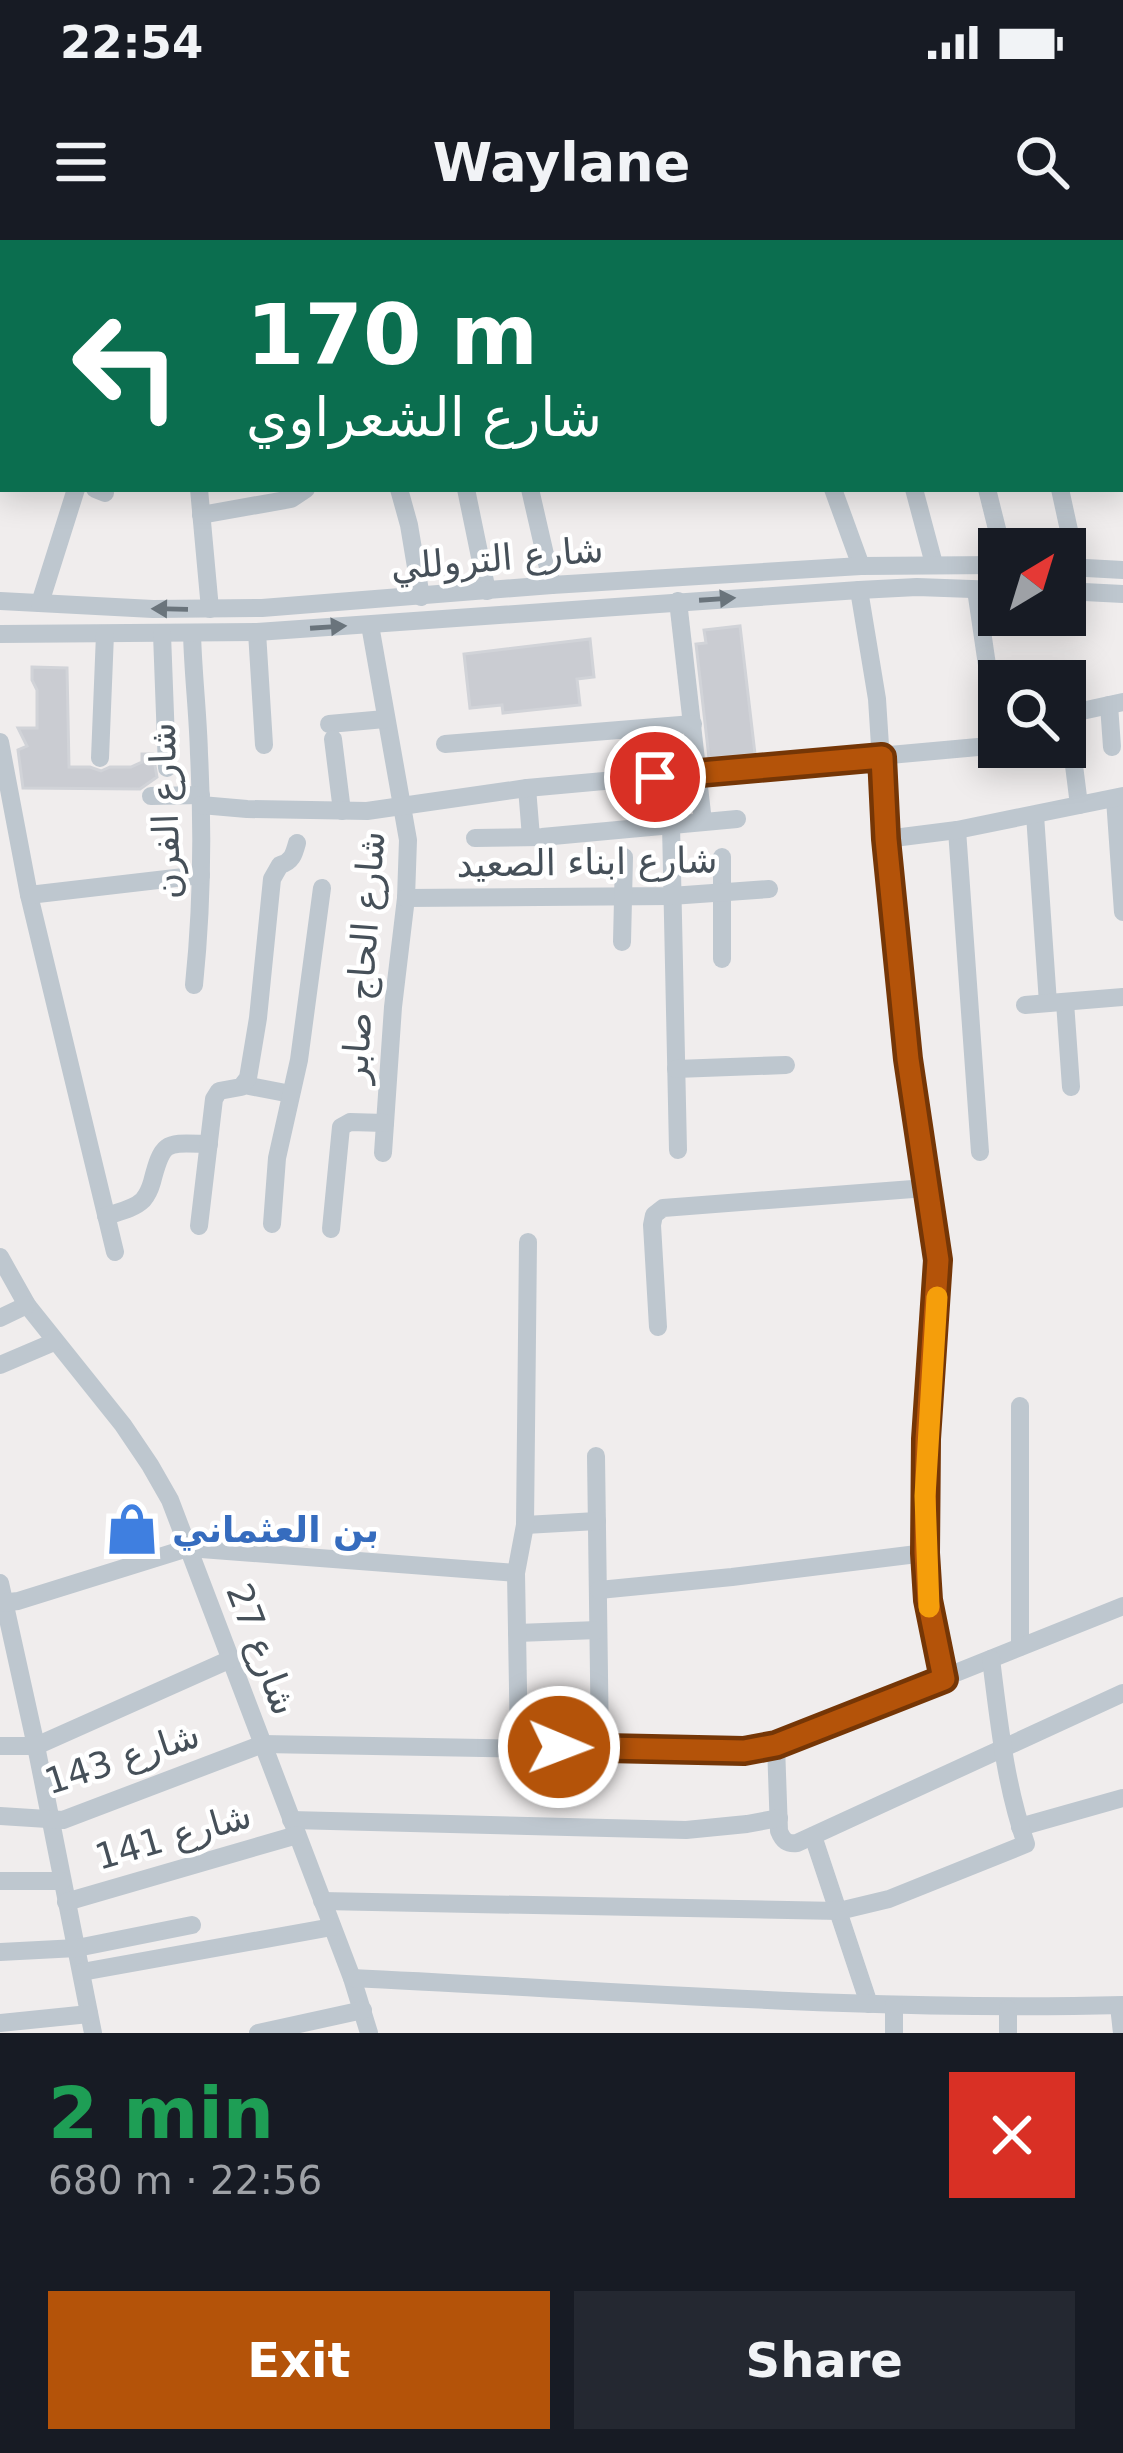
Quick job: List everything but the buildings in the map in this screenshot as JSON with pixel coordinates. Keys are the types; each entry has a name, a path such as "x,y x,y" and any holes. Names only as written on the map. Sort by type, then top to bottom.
{"street":[{"path":"40,603 75,492"},
{"path":"199,492 210,609"},
{"path":"201,515 291,499 302,492"},
{"path":"400,492 421,597"},
{"path":"467,492 487,591"},
{"path":"531,492 552,586"},
{"path":"834,492 861,566"},
{"path":"915,492 934,564"},
{"path":"988,492 997,528"},
{"path":"1060,492 1066,528"},
{"name":"شارع التروللي","path":"2,601 210,609 861,566 978,565"},
{"path":"1086,568 1123,571"},
{"path":"859,590 877,699 908,1059 936,1236 938,1284 926,1439 925,1553 928,1600 944,1679"},
{"name":"شارع التروللي","path":"0,634 256,632 859,590 976,590"},
{"path":"976,590 986,660"},
{"path":"1086,592 1123,594"},
{"path":"0,634 2,601"},
{"path":"677,601 704,822"},
{"name":"شارع الحاج صابر","path":"370,625 408,840 383,1154"},
{"path":"256,632 265,745"},
{"path":"100,758 105,634"},
{"path":"162,634 167,768"},
{"name":"شارع الفرن","path":"192,634 201,800 201,916 194,986"},
{"path":"1086,696 1116,703 1112,747"},
{"path":"342,811 331,732 385,719"},
{"path":"445,744 693,724"},
{"path":"0,742 29,896 115,1252"},
{"path":"151,796 247,809 404,808 527,788 978,747"},
{"path":"1074,768 1079,806"},
{"path":"527,788 531,837"},
{"path":"886,839 1119,798 1123,911"},
{"path":"1035,815 1072,1088"},
{"path":"475,838 737,819"},
{"path":"670,825 679,1150"},
{"path":"957,830 980,1152"},
{"path":"244,1085 257,1018 272,879 280,865 293,857 296,843"},
{"path":"622,942 624,857"},
{"path":"722,857 722,959"},
{"path":"29,896 201,875"},
{"path":"272,1224 277,1158 299,1060 322,888"},
{"name":"شارع ابناء الصعيد","path":"406,898 671,896 770,889"},
{"path":"1025,1005 1123,997"},
{"path":"676,1069 786,1065"},
{"path":"200,1226 216,1094 244,1085 291,1094"},
{"path":"331,1228 341,1127 350,1122 385,1123"},
{"path":"106,1216 145,1198 163,1149 180,1143 209,1144"},
{"path":"658,1327 652,1225 654,1214 663,1208 926,1188"},
{"path":"519,1747 516,1573 525,1525 528,1242"},
{"name":"شارع 27","path":"0,1257 26,1305 123,1425 170,1500 369,2033"},
{"path":"0,1318 26,1305"},
{"path":"0,1365 54,1342"},
{"path":"1020,1406 1020,1647"},
{"path":"596,1456 600,1748"},
{"path":"525,1525 597,1521"},
{"path":"2,1603 188,1548 516,1573"},
{"path":"599,1590 925,1553"},
{"path":"0,1583 10,1678 36,1746 91,2023 0,2023"},
{"path":"263,1744 744,1751 776,1745 1123,1606"},
{"path":"517,1633 598,1630"},
{"path":"0,1746 36,1746 231,1659"},
{"path":"322,1901 838,1911 890,1899 1026,1844 1002,1750 991,1659"},
{"path":"776,1745 779,1818 782,1839 789,1844 1123,1693"},
{"name":"شارع 143","path":"0,1816 50,1821 77,1816 263,1744"},
{"path":"1020,1828 1123,1798"},
{"name":"شارع 141","path":"66,1902 294,1827 686,1830 779,1818"},
{"path":"813,1836 868,2004"},
{"name":"شارع 141","path":"0,1881 62,1881"},
{"path":"0,1952 77,1948 192,1925"},
{"path":"82,1972 332,1927"},
{"path":"352,1978 894,2005 1121,2006 1122,2033"},
{"path":"894,2005 894,2033"},
{"path":"1008,2009 1009,2033"},
{"path":"258,2033 363,2010"}],"slow traffic":[{"path":"929,1607 926,1439 937,1297"}],"place":[{"name":"بن العثماني","path":"132,1529"}],"route":[{"path":"559,1747 744,1751 776,1745 944,1679 928,1600 925,1553 926,1439 938,1260 908,1059 882,757 655,777"}]}
